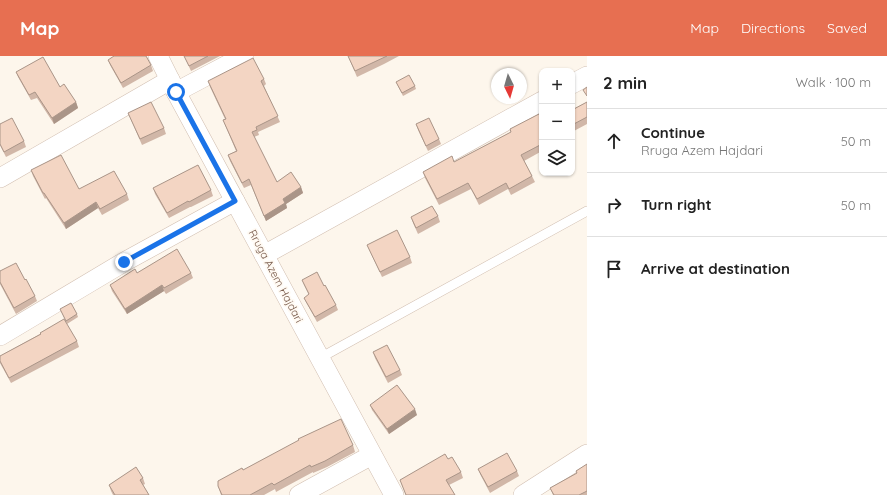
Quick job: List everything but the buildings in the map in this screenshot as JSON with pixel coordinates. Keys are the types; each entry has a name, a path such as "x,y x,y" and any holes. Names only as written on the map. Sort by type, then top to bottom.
{"street":[{"name":"Rruga Azem Hajdari","path":"158,56 394,495"},
{"path":"0,178 173,86 244,56"},
{"path":"575,82 587,76"},
{"path":"264,255 539,103"},
{"path":"0,336 124,262 235,201"},
{"path":"523,495 587,454"},
{"path":"299,495 372,455"}],"lane":[{"path":"320,358 587,211"}],"route":[{"path":"124,262 235,201 176,92"}]}
